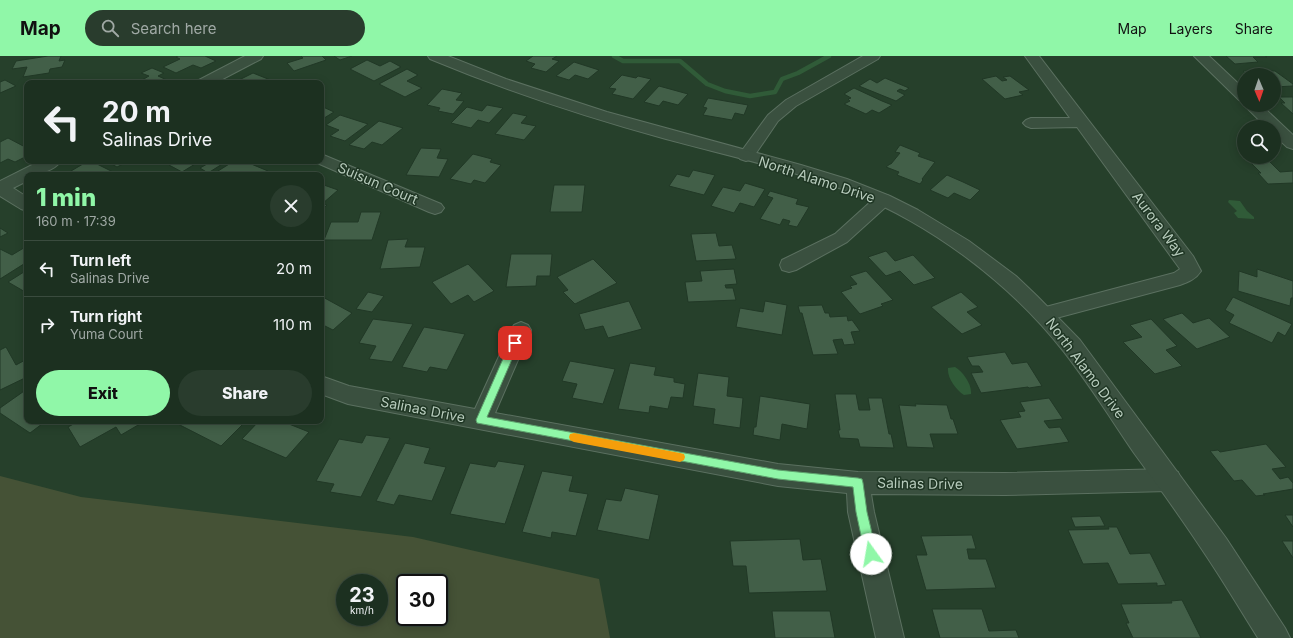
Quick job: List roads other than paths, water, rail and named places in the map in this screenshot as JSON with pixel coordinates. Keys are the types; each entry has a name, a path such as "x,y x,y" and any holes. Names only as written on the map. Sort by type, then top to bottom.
{"street":[{"path":"210,80 256,56"},
{"name":"North Alamo Drive","path":"435,56 536,94 662,133 830,180 883,200 933,226 962,244 1012,284 1045,314 1072,346 1216,547 1275,638"},
{"path":"746,156 773,118 791,103 873,56"},
{"name":"Aurora Way","path":"1032,56 1186,261 1191,272 1180,278 1045,314"},
{"path":"1201,56 1237,90"},
{"path":"1259,112 1293,144"},
{"path":"1031,123 1082,122"},
{"name":"Suisun Court","path":"324,160 435,208"},
{"path":"31,172 47,164"},
{"path":"0,188 24,176"},
{"path":"0,188 24,203"},
{"path":"789,265 841,238 883,200"},
{"path":"481,420 521,330"},
{"name":"Salinas Drive","path":"324,386 348,395 778,475 858,483 1005,484 1169,480"},
{"path":"858,483 862,512 890,638"}],"waterway":[{"path":"614,56 623,61 680,61 707,84 725,91 750,96 775,92 782,79 798,73 829,56"}]}
